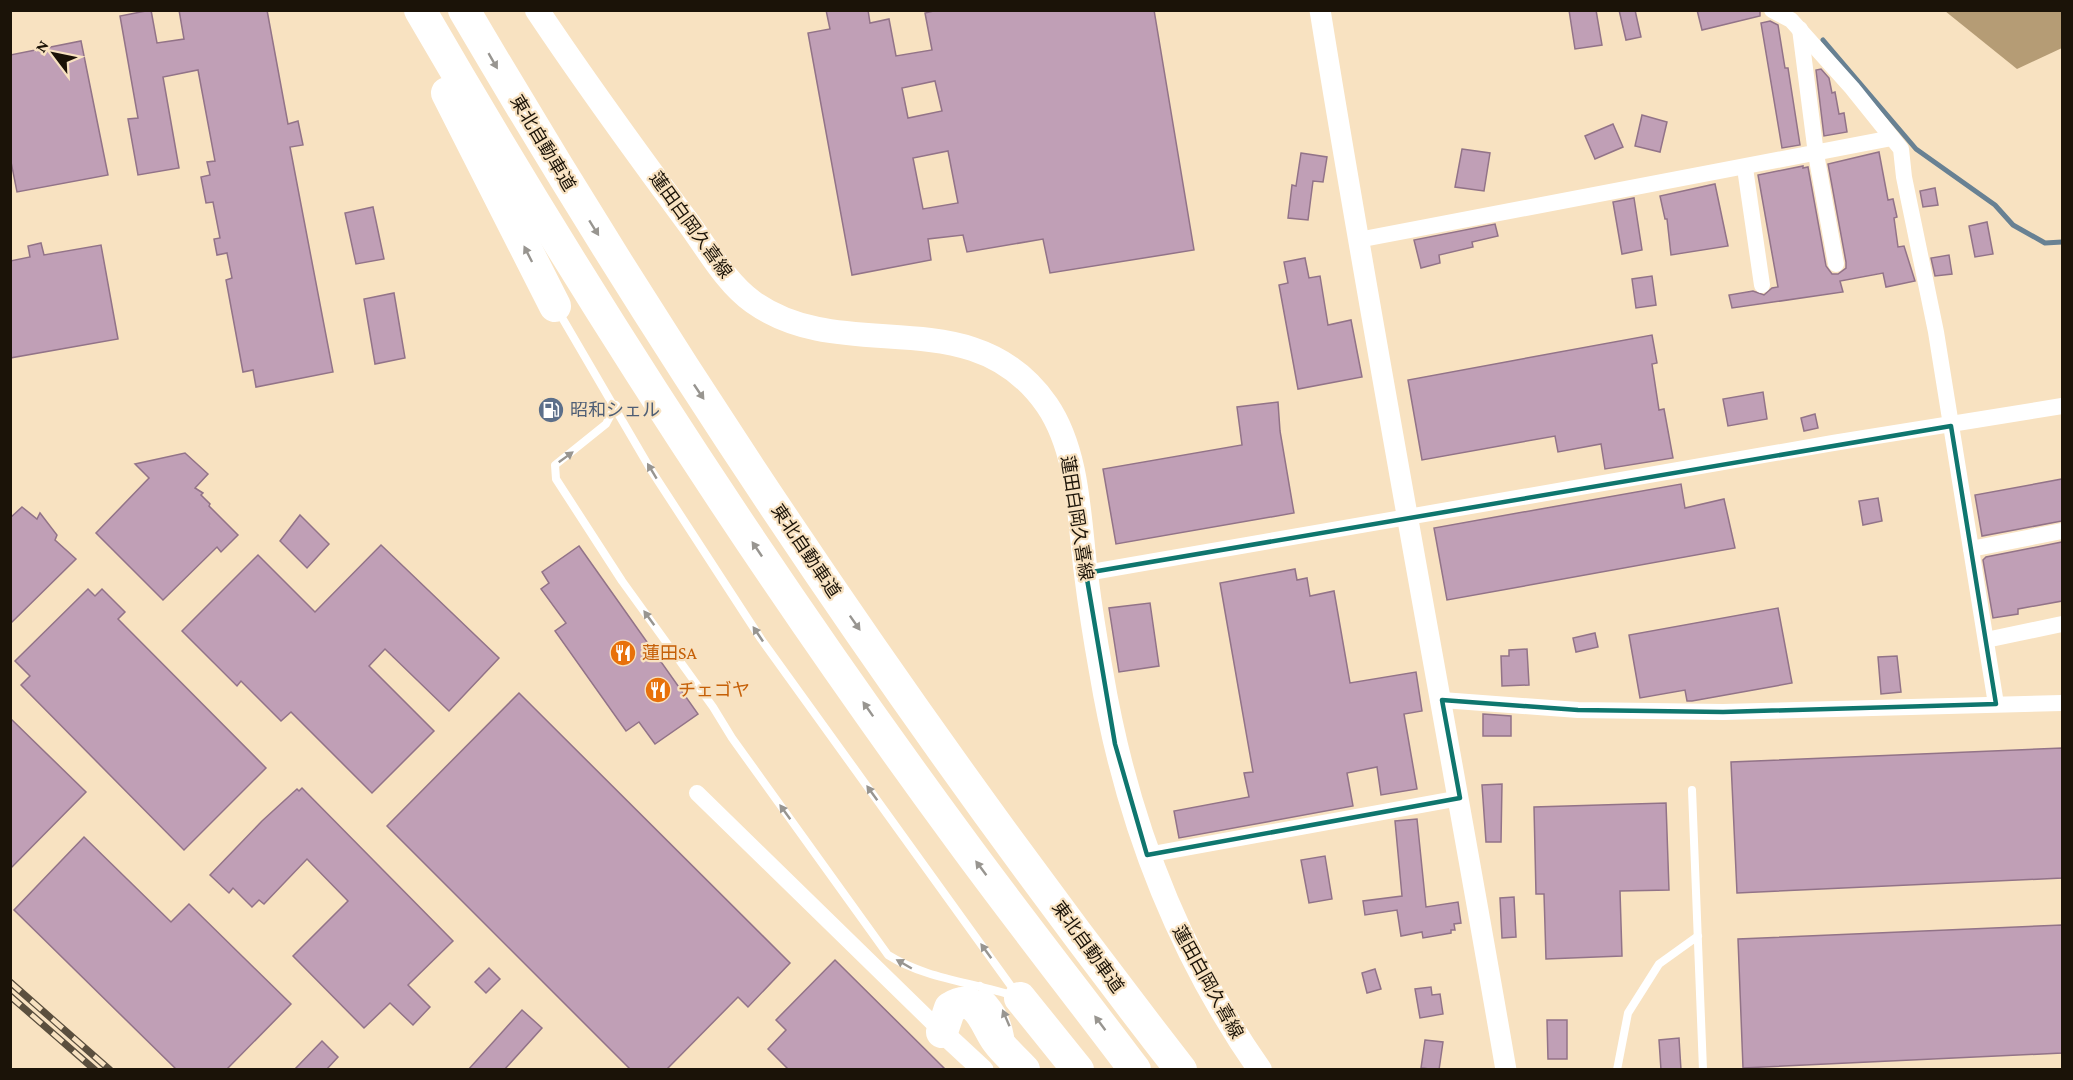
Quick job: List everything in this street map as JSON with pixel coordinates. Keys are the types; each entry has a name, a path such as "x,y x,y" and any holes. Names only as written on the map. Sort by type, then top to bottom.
{"highway":[{"path":"407,10 484,170 555,306"},
{"name":"東北自動車道","path":"420,10 653,391 760,555 960,840 1135,1070"},
{"name":"東北自動車道","path":"464,10 673,352 825,580 991,815 1181,1070"},
{"path":"1020,998 1078,1070"},
{"path":"942,1032 950,1008 958,1004 969,1003 978,1008 998,1043 1020,1065"}],"main road":[{"name":"蓮田白岡久喜線","path":"537,10 580,75 716,261 752,302 784,318 833,331 925,339 972,346 1007,364 1023,377 1050,410 1066,452 1080,514 1100,670 1115,744 1147,855 1168,908 1201,974 1260,1070"}],"street":[{"path":"1320,10 1406,516 1460,798 1506,1070"},
{"path":"1772,10 1791,20 1800,29 1901,149 1904,177 1918,237 1951,426 1996,704"},
{"path":"1800,29 1816,154 1836,264"},
{"path":"1358,240 1745,168 1892,138"},
{"path":"1745,168 1762,285"},
{"path":"1086,573 1406,516 2062,406"},
{"path":"1971,549 2062,531"},
{"path":"1986,640 2062,624"},
{"path":"1442,700 1578,710 1723,712 2062,703"},
{"path":"697,793 983,1070"},
{"path":"1147,855 1460,798"}],"lane":[{"path":"555,306 616,405 651,470 761,639 1020,998"},
{"path":"616,405 606,424 555,465 556,479 622,581 888,955 909,968 929,975 978,984 1020,998"},
{"path":"1692,790 1703,1070"},
{"path":"1617,1070 1628,1013 1659,964 1698,936"},
{"path":"978,984 999,1005 1009,1022 1020,1065"}],"highlighted area":[{"path":"1951,426 1996,704 1723,712 1578,710 1442,700 1460,798 1147,855 1115,744 1086,573"}],"shaded area":[{"path":"1945,11 2062,11 2062,48 2017,69"}],"building":[{"path":"151,10 157,43 184,39 179,10 267,10 288,124 298,121 303,145 290,147 333,372 256,387 253,370 243,372 226,280 232,278 227,253 217,255 214,239 220,238 213,202 206,203 201,177 210,175 207,162 215,161 198,70 163,77 179,168 138,175 128,119 138,118 120,16"},
{"path":"826,10 868,10 870,23 889,19 896,56 932,50 925,13 938,10 1154,10 1194,250 1050,273 1043,239 967,252 963,235 928,239 931,260 852,275 808,33 830,29","holes":["935,81 942,111 908,118 902,88","948,151 958,203 923,209 913,158"]},
{"path":"1569,10 1596,10 1602,45 1575,49"},
{"path":"1619,10 1635,10 1641,37 1626,40"},
{"path":"1697,10 1760,10 1760,16 1702,30"},
{"path":"1770,21 1778,25 1785,68 1788,68 1800,145 1782,148 1761,23"},
{"path":"81,41 108,175 17,192 10,157 10,55"},
{"path":"1821,69 1829,78 1832,93 1835,92 1839,114 1844,113 1847,132 1824,136 1816,70"},
{"path":"1642,115 1667,122 1660,152 1635,146"},
{"path":"1613,124 1623,147 1595,159 1585,136"},
{"path":"1462,149 1490,153 1484,191 1455,187"},
{"path":"1879,152 1888,200 1893,199 1897,217 1894,218 1898,247 1904,246 1915,281 1886,287 1883,273 1840,281 1843,292 1732,308 1729,295 1753,291 1764,295 1772,288 1778,287 1758,175 1808,167 1826,266 1832,274 1838,274 1846,268 1846,262 1828,164"},
{"path":"1301,153 1327,157 1323,182 1313,181 1308,220 1288,218 1292,185 1296,186"},
{"path":"1715,184 1728,246 1671,255 1667,219 1665,219 1660,196"},
{"path":"1935,188 1938,205 1923,207 1920,191"},
{"path":"1634,198 1642,250 1622,254 1613,202"},
{"path":"373,207 384,259 356,264 345,213"},
{"path":"1987,222 1993,254 1975,257 1969,226"},
{"path":"1495,224 1498,236 1472,242 1473,247 1439,255 1440,263 1421,268 1414,240"},
{"path":"41,243 44,255 101,245 118,339 10,358 10,261 30,257 28,246"},
{"path":"1949,255 1952,274 1935,276 1931,258"},
{"path":"1305,258 1309,278 1320,276 1328,325 1351,320 1362,377 1298,389 1279,285 1288,283 1284,262"},
{"path":"1652,276 1656,305 1636,308 1632,279"},
{"path":"394,293 405,358 375,364 364,299"},
{"path":"1652,335 1657,363 1652,364 1659,410 1664,409 1673,458 1605,469 1601,444 1558,452 1555,436 1422,460 1408,380"},
{"path":"1763,392 1767,419 1728,426 1723,399"},
{"path":"1278,402 1280,431 1294,513 1116,544 1103,469 1242,445 1237,407"},
{"path":"1815,414 1818,428 1804,431 1801,418"},
{"path":"185,453 208,474 195,488 203,493 201,495 210,504 209,506 238,535 221,552 217,547 163,600 96,533 149,478 135,464"},
{"path":"2062,479 2062,521 1982,536 1975,495"},
{"path":"1681,484 1685,508 1724,499 1735,548 1447,600 1434,528"},
{"path":"1878,498 1882,521 1863,525 1859,501"},
{"path":"22,507 37,519 40,513 57,535 55,540 76,559 10,624 10,518"},
{"path":"300,515 329,544 307,568 280,541"},
{"path":"2062,542 2062,601 2018,609 2018,614 1993,618 1983,560 1986,557"},
{"path":"381,545 499,658 449,711 385,649 369,666 434,731 372,793 291,712 281,721 241,681 237,686 182,631 258,555 315,612"},
{"path":"579,546 698,714 655,744 639,722 626,731 555,631 566,623 541,589 549,583 542,572"},
{"path":"1295,569 1297,580 1307,578 1310,596 1334,591 1350,683 1416,672 1422,711 1404,714 1417,789 1381,795 1377,767 1347,773 1353,806 1179,838 1174,811 1249,797 1244,773 1253,772 1220,583"},
{"path":"88,589 95,596 102,589 125,612 118,619 266,768 184,850 21,685 30,676 15,661"},
{"path":"1150,603 1159,666 1119,672 1109,608"},
{"path":"1778,608 1792,683 1692,701 1687,701 1685,690 1640,698 1629,635"},
{"path":"1595,633 1598,647 1576,652 1573,638"},
{"path":"1527,649 1529,685 1502,686 1501,656 1509,656 1509,650"},
{"path":"1897,656 1901,692 1881,694 1878,657"},
{"path":"519,693 790,963 748,1007 738,997 666,1070 631,1070 387,826"},
{"path":"1483,714 1511,716 1511,736 1483,736"},
{"path":"10,718 86,792 10,869"},
{"path":"2062,748 2062,878 1737,893 1731,762"},
{"path":"1502,784 1501,842 1486,842 1482,785"},
{"path":"302,788 453,941 408,985 430,1007 413,1025 390,1003 364,1028 293,956 348,901 307,859 264,904 259,900 252,907 233,888 229,893 210,875 262,821 297,789 299,791"},
{"path":"1666,803 1669,890 1620,891 1622,956 1546,959 1544,894 1536,894 1534,807"},
{"path":"1417,819 1426,907 1458,902 1461,923 1454,924 1455,930 1451,930 1451,933 1423,938 1422,932 1401,936 1397,910 1365,915 1363,901 1402,896 1395,821"},
{"path":"84,837 171,922 189,904 291,1004 226,1070 177,1070 14,910"},
{"path":"1325,856 1332,899 1309,903 1301,860"},
{"path":"1514,897 1516,937 1502,938 1500,898"},
{"path":"2062,925 2062,1053 1743,1068 1738,939"},
{"path":"835,960 946,1070 789,1070 768,1049 786,1030 776,1020"},
{"path":"489,968 500,979 486,993 475,982"},
{"path":"1375,969 1381,989 1367,993 1362,973"},
{"path":"1431,987 1432,995 1440,994 1443,1014 1420,1018 1415,989"},
{"path":"522,1010 542,1028 504,1070 468,1070"},
{"path":"1547,1020 1567,1020 1567,1059 1548,1059"},
{"path":"1679,1038 1681,1070 1661,1070 1659,1040"},
{"path":"1425,1040 1443,1042 1439,1070 1421,1068"},
{"path":"322,1041 338,1057 326,1070 294,1070"}],"waterway":[{"path":"1823,40 1916,149 1995,205 2013,225 2045,243 2062,242"}],"railway":[{"path":"10,982 110,1070"},
{"path":"10,996 95,1070"}],"place":[{"name":"昭和シェル","path":"551,410"},
{"name":"蓮田SA","path":"623,653"},
{"name":"チェゴヤ","path":"658,690"}]}
